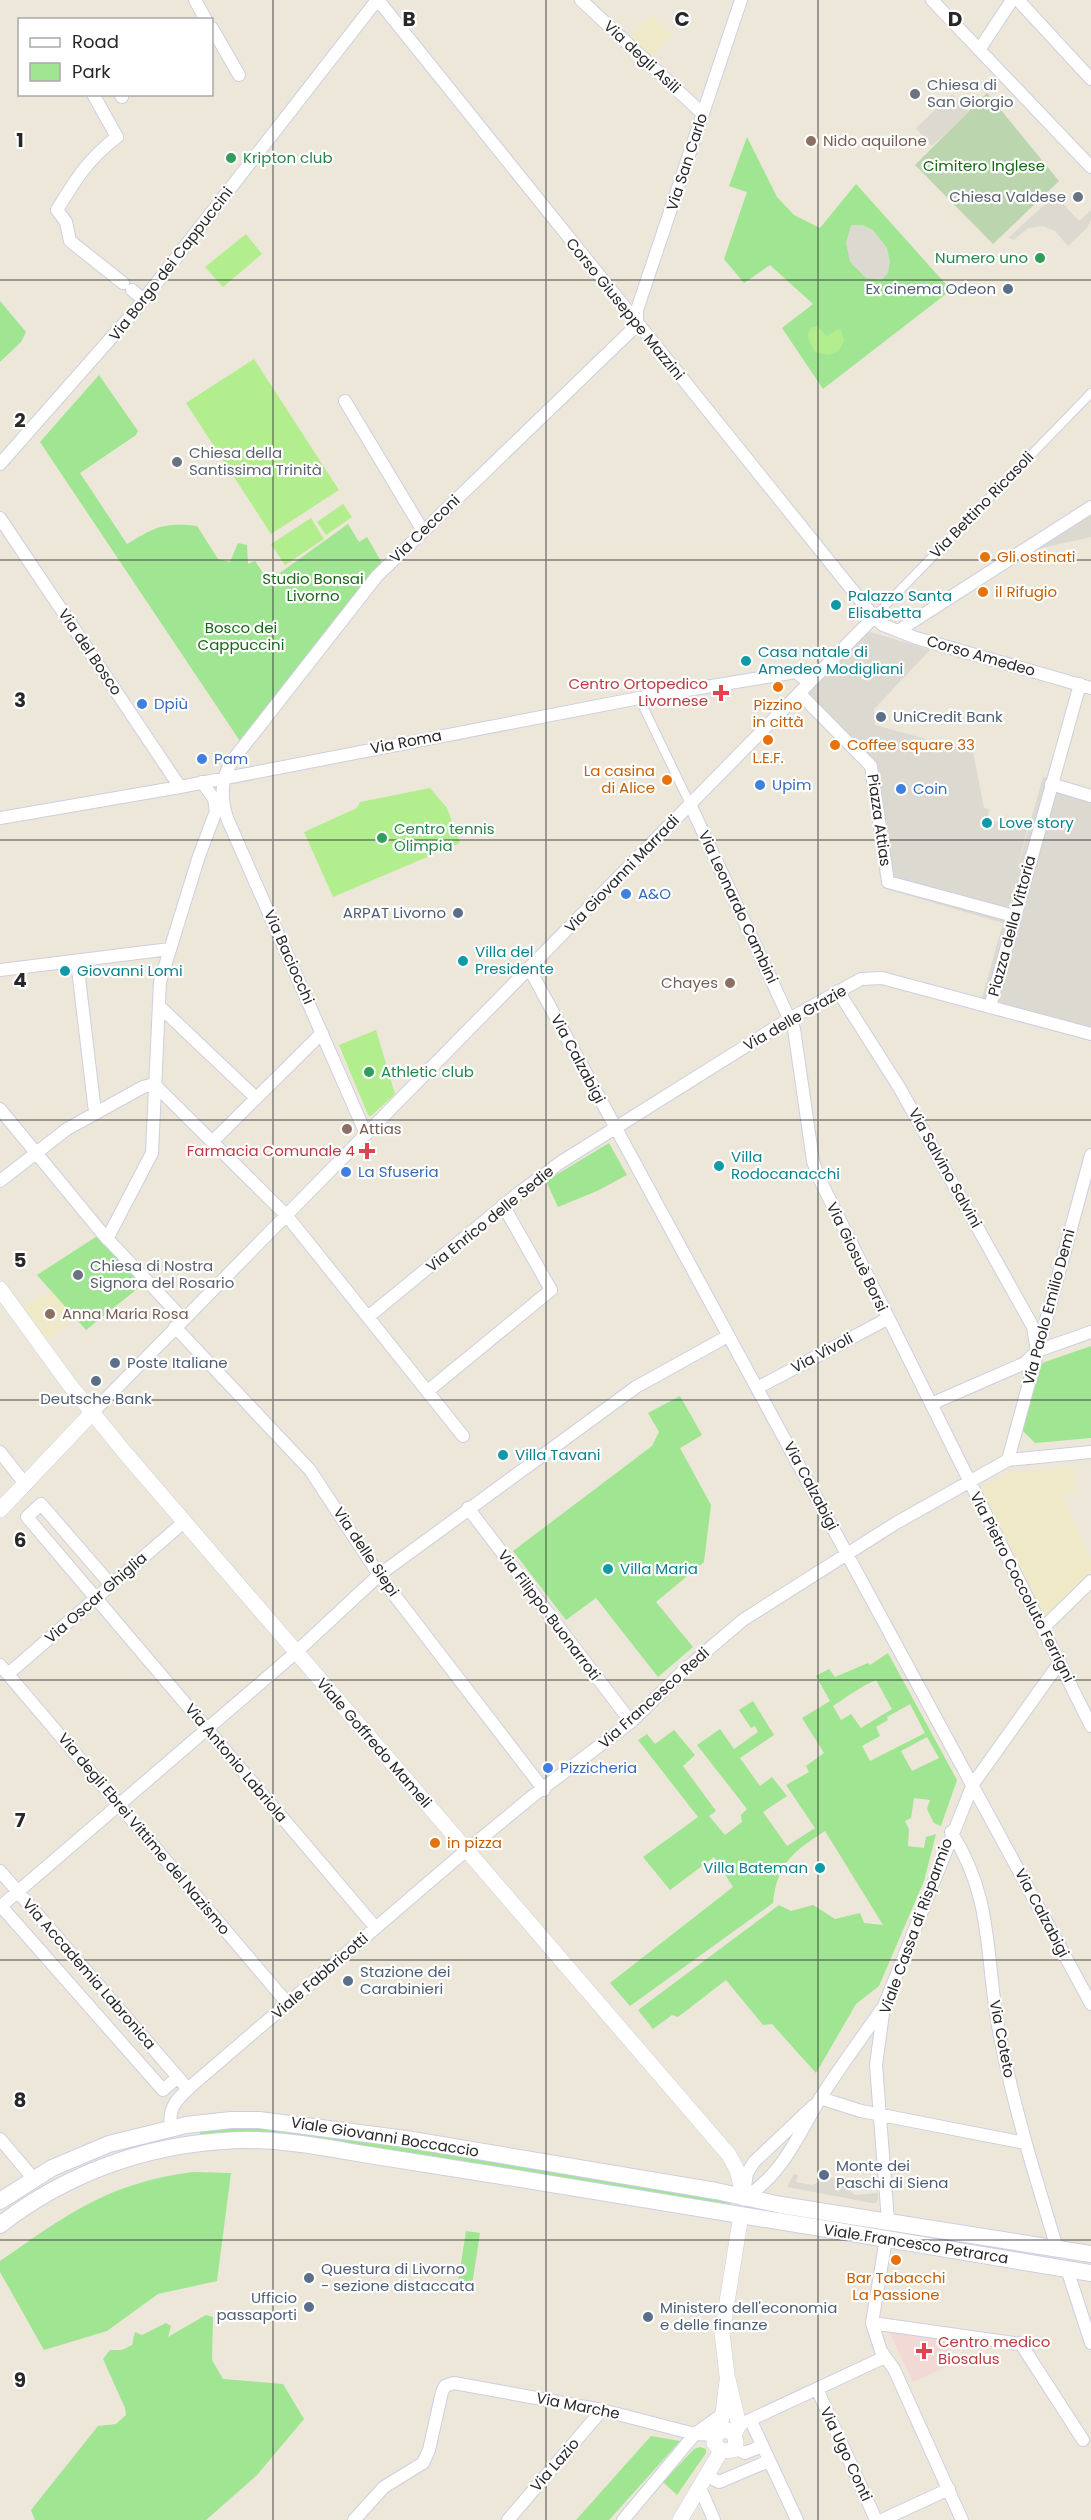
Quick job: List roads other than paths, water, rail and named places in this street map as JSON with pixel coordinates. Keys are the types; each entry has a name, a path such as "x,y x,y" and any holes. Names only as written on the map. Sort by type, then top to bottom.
{"main road":[{"name":"Viale Giovanni Boccaccio","path":"0,2201 33,2178 109,2144 171,2128 231,2120 313,2125 669,2183 744,2198"},
{"path":"171,2128 175,2147"},
{"name":"Viale Giovanni Boccaccio","path":"0,2225 44,2194 98,2169 175,2147 236,2140 295,2143 741,2215"},
{"path":"33,2178 44,2194"},
{"name":"Viale Francesco Petrarca","path":"744,2198 1091,2254"},
{"name":"Viale Francesco Petrarca","path":"741,2215 1091,2274"}],"street":[{"path":"195,0 205,18"},
{"name":"Via Borgo dei Cappuccini","path":"0,464 103,350 144,300 377,0"},
{"name":"Corso Giuseppe Mazzini","path":"377,0 874,617"},
{"name":"Via degli Asili","path":"581,0 703,114"},
{"name":"Via San Carlo","path":"637,325 638,309 741,0"},
{"path":"932,0 1091,167"},
{"path":"980,50 1012,0"},
{"path":"1018,0 1091,79"},
{"path":"213,30 239,75"},
{"path":"94,96 117,137 94,154 57,210 66,222 70,241 144,300"},
{"name":"Via Cecconi","path":"224,778 238,754 377,576 637,325"},
{"name":"Via Bettino Ricasoli","path":"874,617 1091,393"},
{"path":"345,401 423,531"},
{"path":"898,631 1091,507"},
{"name":"Via del Bosco","path":"0,518 180,786"},
{"name":"Corso Amedeo","path":"874,617 898,631 1085,686"},
{"name":"Via Giovanni Marradi","path":"93,1412 874,617"},
{"name":"Via Roma","path":"0,818 224,778 639,698 796,672 809,683"},
{"name":"Piazza della Vittoria","path":"1085,686 1051,784 990,1008 1091,1034"},
{"name":"Piazza Attias","path":"799,693 871,766 888,882 1014,916"},
{"name":"Via Leonardo Cambini","path":"639,698 789,1019"},
{"path":"238,754 244,765 254,771"},
{"name":"Via Baciocchi","path":"224,778 222,794 227,818 366,1134"},
{"path":"108,1239 150,1158 160,982 216,805 202,782"},
{"path":"1051,784 1091,796"},
{"path":"211,823 227,818"},
{"path":"0,970 170,949"},
{"path":"77,961 95,1112"},
{"name":"Via Calzabigi","path":"529,968 1091,2004"},
{"name":"Via delle Grazie","path":"616,1128 789,1019 861,979 882,978 990,1008"},
{"name":"Via Salvino Salvini","path":"838,992 937,1151 1033,1327 1036,1351"},
{"path":"159,1006 256,1098"},
{"name":"Via Giosuè Borsi","path":"789,1019 794,1029 813,1161 887,1318 969,1480"},
{"path":"212,1142 322,1033"},
{"path":"0,1181 67,1130 95,1112 143,1087 154,1084"},
{"path":"154,1084 287,1216 429,1390 463,1436"},
{"name":"Via delle Siepi","path":"0,1109 36,1155 179,1323 303,1461 379,1575 544,1790"},
{"name":"Via Enrico delle Sedie","path":"368,1317 503,1205 561,1162 616,1128"},
{"name":"Via Paolo Emilio Demi","path":"1008,1460 1091,1155"},
{"path":"429,1390 550,1290 503,1205"},
{"name":"Viale Goffredo Mameli","path":"0,1289 93,1412 184,1522 729,2155 737,2170 744,2198"},
{"name":"Via Vivoli","path":"757,1388 887,1318"},
{"path":"931,1404 1025,1363 1036,1351 1091,1332"},
{"path":"0,1906 207,1730 379,1575 641,1383 728,1336"},
{"path":"0,1510 93,1412"},
{"path":"0,1452 26,1485"},
{"path":"1008,1460 1091,1452"},
{"name":"Via Francesco Redi","path":"467,1851 534,1795 544,1790 631,1722 683,1671 743,1620 969,1480 1008,1460"},
{"name":"Via Pietro Coccoluto Ferrigni","path":"969,1480 1091,1726"},
{"name":"Via Antonio Labriola","path":"111,1585 41,1504 27,1517 376,1928"},
{"name":"Via Filippo Buonarroti","path":"468,1508 631,1722"},
{"name":"Via Oscar Ghiglia","path":"4,1669 96,1598 184,1522"},
{"path":"1043,1628 1091,1581"},
{"name":"Viale Cassa di Risparmio","path":"888,2221 876,2052 884,2006 951,1832 972,1784 1060,1662"},
{"name":"Via degli Ebrei Vittime del Nazismo","path":"4,1669 288,2004"},
{"name":"Via Coteto","path":"951,1832 964,1852 985,1915 998,2030 1025,2143 1058,2248"},
{"name":"Viale Fabbricotti","path":"175,2102 467,1851"},
{"name":"Via Accademia Labronica","path":"0,1870 188,2089"},
{"name":"Via Accademia Labronica","path":"0,1906 175,2102"},
{"path":"744,2198 774,2172 800,2138 820,2098 884,2006"},
{"path":"163,2090 178,2077"},
{"path":"731,2435 722,2325 747,2173 754,2162 820,2098"},
{"path":"820,2098 879,2114 1025,2143"},
{"path":"171,2128 169,2114 175,2102"},
{"path":"0,2139 33,2178"},
{"path":"886,2239 872,2323 885,2357 894,2369 962,2520"},
{"path":"1067,2269 1091,2343"},
{"path":"872,2323 1021,2344 1083,2440"},
{"path":"680,2520 731,2435 817,2389 885,2357"},
{"path":"727,2375 723,2414 731,2435 762,2446 797,2520"},
{"name":"Via Marche","path":"354,2520 384,2487 423,2463 429,2450 443,2389 459,2383 602,2410 695,2434 731,2435 745,2453 762,2446"},
{"name":"Via Ugo Conti","path":"817,2389 876,2520"},
{"name":"Via Lazio","path":"508,2520 602,2410"},
{"path":"623,2520 695,2434 723,2414"},
{"path":"704,2482 719,2482 769,2461"},
{"path":"704,2482 714,2520"},
{"path":"882,2520 949,2489"}],"place":[{"name":"Chiesa di San Giorgio","path":"915,94"},
{"name":"Nido aquilone","path":"811,141"},
{"name":"Kripton club","path":"231,158"},
{"name":"Chiesa Valdese","path":"1078,197"},
{"name":"Numero uno","path":"1040,258"},
{"name":"Ex cinema Odeon","path":"1008,289"},
{"name":"Chiesa della Santissima Trinità","path":"177,462"},
{"name":"Gli ostinati","path":"985,557"},
{"name":"il Rifugio","path":"983,592"},
{"name":"Palazzo Santa Elisabetta","path":"836,605"},
{"name":"Casa natale di Amedeo Modigliani","path":"746,661"},
{"name":"Pizzino in città","path":"778,687"},
{"name":"Centro Ortopedico Livornese","path":"721,693"},
{"name":"Dpiù","path":"142,704"},
{"name":"UniCredit Bank","path":"881,717"},
{"name":"L.E.F.","path":"768,740"},
{"name":"Coffee square 33","path":"835,745"},
{"name":"Pam","path":"202,759"},
{"name":"La casina di Alice","path":"667,780"},
{"name":"Upim","path":"760,785"},
{"name":"Coin","path":"901,789"},
{"name":"Love story","path":"987,823"},
{"name":"Centro tennis Olimpia","path":"382,838"},
{"name":"A&O","path":"626,894"},
{"name":"ARPAT Livorno","path":"458,913"},
{"name":"Villa del Presidente","path":"463,961"},
{"name":"Giovanni Lomi","path":"65,971"},
{"name":"Chayes","path":"730,983"},
{"name":"Athletic club","path":"369,1072"},
{"name":"Attias","path":"347,1129"},
{"name":"Farmacia Comunale 4","path":"367,1151"},
{"name":"Villa Rodocanacchi","path":"719,1166"},
{"name":"La Sfuseria","path":"346,1172"},
{"name":"Chiesa di Nostra Signora del Rosario","path":"78,1275"},
{"name":"Anna Maria Rosa","path":"50,1314"},
{"name":"Poste Italiane","path":"115,1363"},
{"name":"Deutsche Bank","path":"96,1381"},
{"name":"Villa Tavani","path":"503,1455"},
{"name":"Villa Maria","path":"608,1569"},
{"name":"Pizzicheria","path":"548,1768"},
{"name":"in pizza","path":"435,1843"},
{"name":"Villa Bateman","path":"820,1868"},
{"name":"Stazione dei Carabinieri","path":"348,1981"},
{"name":"Monte dei Paschi di Siena","path":"824,2175"},
{"name":"Bar Tabacchi La Passione","path":"896,2260"},
{"name":"Questura di Livorno - sezione distaccata","path":"309,2278"},
{"name":"Ufficio passaporti","path":"309,2307"},
{"name":"Ministero dell'economia e delle finanze","path":"648,2317"},
{"name":"Centro medico Biosalus","path":"924,2351"}],"park label":[{"name":"Cimitero Inglese","path":"984,166"},
{"name":"Studio Bonsai Livorno","path":"313,588"},
{"name":"Bosco dei Cappuccini","path":"241,636"}]}
